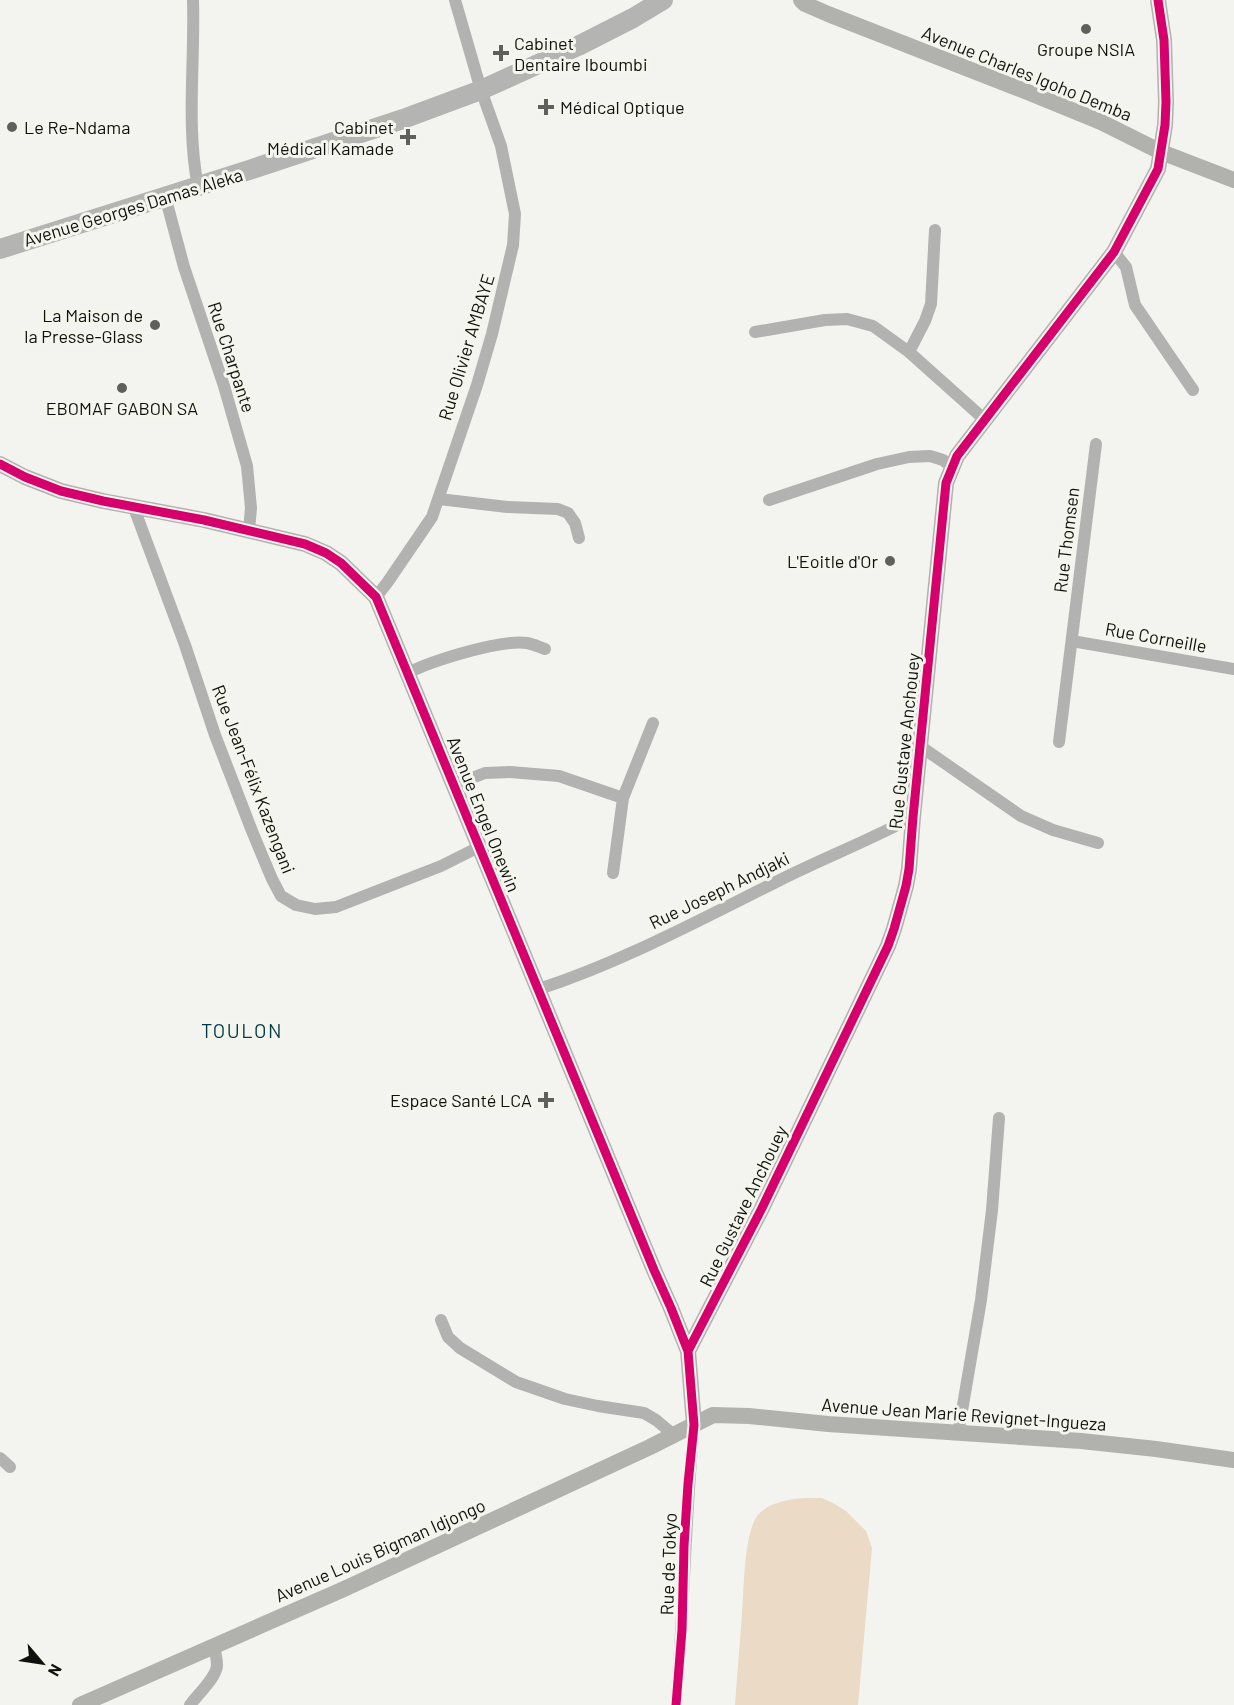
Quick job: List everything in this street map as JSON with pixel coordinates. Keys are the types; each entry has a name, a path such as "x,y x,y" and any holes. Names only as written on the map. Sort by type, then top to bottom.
{"main road":[{"name":"Avenue Georges Damas Aleka","path":"0,249 198,187 403,119 481,90 587,41 663,0"}],"street":[{"path":"193,0 192,147 198,187"},
{"name":"Rue Olivier AMBAYE","path":"376,597 432,517 489,344 513,245 515,213 501,146 481,90 455,0"},
{"name":"Avenue Charles Igoho Demba","path":"784,0 795,4 803,2 1101,122 1161,152 1234,180"},
{"path":"1159,0 1166,76 1165,125 1161,152"},
{"name":"Rue Gustave Anchouey","path":"687,1351 762,1208 888,946 894,929 909,869 946,483 951,467 984,419 1114,252 1158,169 1161,152"},
{"name":"Rue Charpante","path":"165,196 183,267 224,386 247,466 252,508 249,530"},
{"path":"909,352 932,304 935,230"},
{"path":"1114,252 1126,267 1136,305 1193,390"},
{"path":"755,332 825,320 847,319 873,326 909,352 984,419"},
{"name":"Rue Thomsen","path":"1059,742 1096,444"},
{"path":"769,500 877,464 909,457 930,456 943,460 951,467"},
{"name":"Avenue Engel Onewin","path":"0,464 61,491 305,544 326,553 348,569 376,597 671,1308 687,1351 693,1425"},
{"path":"439,499 507,507 558,509 568,513 575,523 579,538"},
{"name":"Rue Jean-Félix Kazengani","path":"134,508 185,645 215,735 256,840 281,896 296,905 315,909 336,907 441,866 479,847"},
{"name":"Rue Corneille","path":"1072,641 1234,669"},
{"path":"408,673 465,653 498,645 526,643 545,649"},
{"path":"613,873 623,798 653,723"},
{"path":"920,746 1021,816 1053,830 1098,843"},
{"path":"454,784 485,773 510,772 559,776 623,798"},
{"name":"Rue Joseph Andjaki","path":"538,989 576,976 680,930 913,817"},
{"path":"958,1434 981,1300 992,1210 999,1118"},
{"path":"441,1320 448,1336 460,1348 516,1382 565,1399 644,1413 674,1435"},
{"name":"Avenue Jean Marie Revignet-Ingueza","path":"693,1425 713,1415 749,1416 958,1434 1081,1441 1234,1460"},
{"name":"Avenue Louis Bigman Idjongo","path":"80,1705 344,1588 693,1425"},
{"name":"Rue de Tokyo","path":"676,1705 693,1425"},
{"path":"0,1458 10,1467"},
{"path":"190,1705 199,1692 212,1680 218,1667 214,1645"}],"shaded area":[{"path":"805,1498 822,1498 846,1511 866,1531 872,1548 858,1705 735,1705 747,1547 753,1523 758,1515 774,1504"}],"cycle path":[{"path":"688,1351 762,1208 888,946 894,929 909,869 946,483 957,456 1114,252 1158,169 1166,102 1164,40 1158,0"},
{"path":"0,464 61,491 204,520 305,544 326,553 341,563 376,597 688,1351 694,1425 684,1546 682,1630 676,1705"}],"place":[{"name":"Groupe NSIA","path":"1086,29"},
{"name":"Cabinet Dentaire Iboumbi","path":"501,53"},
{"name":"Médical Optique","path":"546,107"},
{"name":"Le Re-Ndama","path":"12,127"},
{"name":"Cabinet Médical Kamade","path":"408,137"},
{"name":"La Maison de la Presse-Glass","path":"155,325"},
{"name":"EBOMAF GABON SA","path":"122,388"},
{"name":"L'Eoitle d'Or","path":"890,561"},
{"name":"Espace Santé LCA","path":"546,1100"}],"district":[{"name":"TOULON","path":"242,1030"}]}
